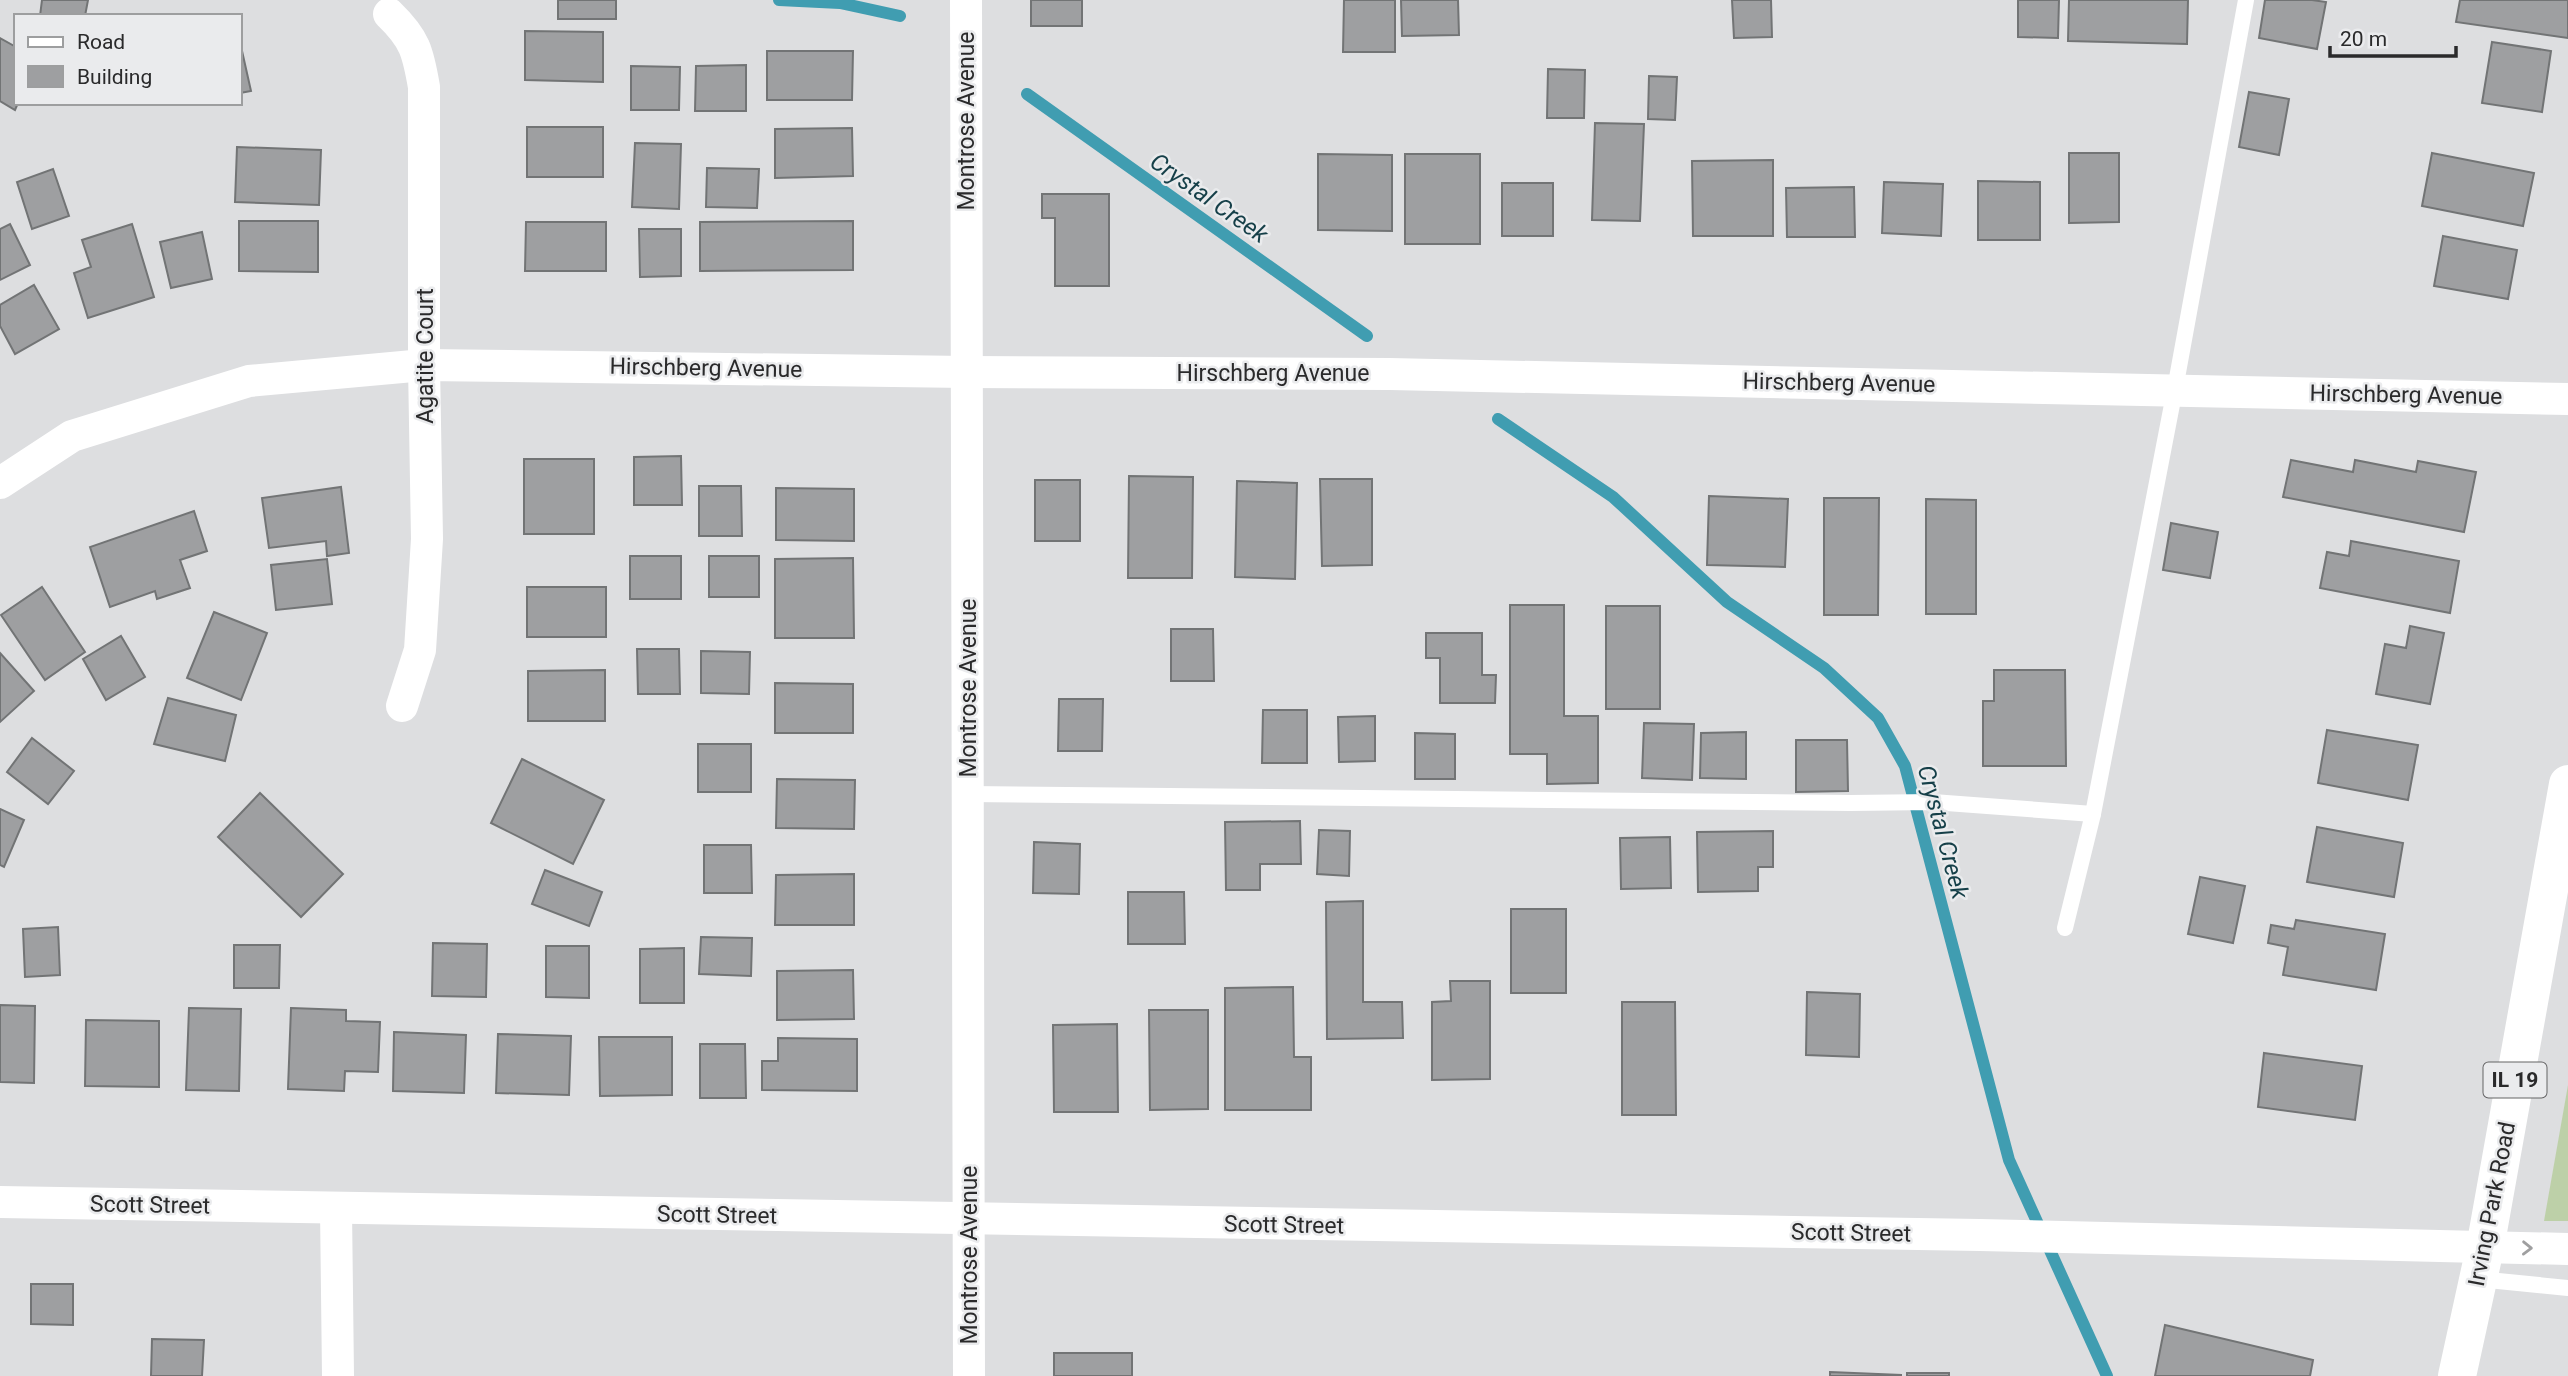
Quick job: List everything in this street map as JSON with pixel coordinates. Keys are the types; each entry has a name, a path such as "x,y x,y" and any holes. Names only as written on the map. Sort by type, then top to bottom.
{"main road":[{"name":"Irving Park Road","path":"2457,1376 2482,1263 2568,784"}],"street":[{"name":"Montrose Avenue","path":"966,0 970,1376"},
{"name":"Agatite Court","path":"389,14 407,32 418,55 424,87 427,539 420,650 402,706"},
{"name":"Hirschberg Avenue","path":"0,483 72,436 249,381 424,365 1390,374 2568,399"},
{"name":"Scott Street","path":"0,1202 2102,1238 2482,1263 2568,1249"},
{"path":"336,1209 338,1376"}],"lane":[{"path":"2065,928 2093,814 2246,0"},
{"path":"968,794 1933,802 2093,814"},
{"path":"2482,1263 2568,1287"}],"green space":[{"path":"2568,1085 2568,1221 2544,1221"}],"building":[{"path":"42,0 88,0 85,14 40,14"},
{"path":"558,0 616,0 616,19 558,19"},
{"path":"1031,0 1082,0 1082,26 1031,26"},
{"path":"1344,0 1395,0 1395,52 1343,52"},
{"path":"1401,0 1458,0 1459,35 1402,36"},
{"path":"1732,0 1771,0 1772,37 1734,38"},
{"path":"2018,0 2059,0 2058,38 2018,37"},
{"path":"2069,0 2188,0 2187,44 2068,41"},
{"path":"2265,0 2326,2 2317,49 2259,38"},
{"path":"2460,0 2568,0 2568,38 2456,22"},
{"path":"525,31 603,32 603,82 525,80"},
{"path":"0,38 14,46 14,105 17,105 15,110 0,101"},
{"path":"2492,42 2551,51 2542,112 2482,103"},
{"path":"242,51 251,91 242,93"},
{"path":"767,51 853,51 852,100 767,100"},
{"path":"746,65 746,111 695,111 696,66"},
{"path":"631,66 680,67 679,110 631,110"},
{"path":"1548,69 1585,70 1584,118 1547,118"},
{"path":"1649,76 1677,77 1675,120 1648,119"},
{"path":"2249,92 2289,99 2279,155 2239,147"},
{"path":"1595,123 1644,124 1640,221 1592,220"},
{"path":"527,127 603,127 603,177 527,177"},
{"path":"852,128 853,176 775,178 775,129"},
{"path":"635,143 681,144 679,209 632,207"},
{"path":"237,147 321,150 319,205 235,202"},
{"path":"2069,153 2119,153 2119,222 2069,223"},
{"path":"2432,153 2534,173 2523,226 2422,206"},
{"path":"1318,154 1392,155 1392,231 1318,230"},
{"path":"1405,154 1480,154 1480,244 1405,244"},
{"path":"1773,160 1773,236 1693,236 1692,161"},
{"path":"707,168 759,169 757,208 706,207"},
{"path":"53,169 69,216 32,229 17,182"},
{"path":"1978,181 2040,182 2040,240 1978,240"},
{"path":"1884,182 1943,184 1941,236 1882,233"},
{"path":"1502,183 1553,183 1553,236 1502,236"},
{"path":"1854,187 1855,237 1787,237 1786,188"},
{"path":"1042,194 1109,194 1109,286 1055,286 1055,218 1042,218"},
{"path":"239,221 318,221 318,272 239,271"},
{"path":"853,221 853,270 700,271 700,222"},
{"path":"526,222 606,222 606,271 525,271"},
{"path":"10,224 30,265 0,280 0,229"},
{"path":"132,224 154,297 88,318 74,273 91,267 82,240"},
{"path":"639,229 681,229 681,276 640,277"},
{"path":"202,232 212,279 171,288 160,242"},
{"path":"2443,236 2517,250 2508,299 2434,286"},
{"path":"34,285 59,329 15,354 0,326 0,305"},
{"path":"681,456 682,505 634,505 634,457"},
{"path":"524,459 594,459 594,534 524,534"},
{"path":"2291,460 2353,472 2355,460 2416,472 2418,461 2476,472 2464,532 2283,497"},
{"path":"1129,476 1193,477 1192,578 1128,578"},
{"path":"1320,479 1372,479 1372,565 1322,566"},
{"path":"1035,480 1080,480 1080,541 1035,541"},
{"path":"1237,481 1297,483 1295,579 1235,577"},
{"path":"699,486 741,486 742,536 699,536"},
{"path":"341,487 349,553 327,556 326,541 269,548 262,498"},
{"path":"776,488 854,489 854,541 776,540"},
{"path":"1709,496 1788,499 1785,567 1707,565"},
{"path":"1824,498 1879,498 1878,615 1824,615"},
{"path":"1926,499 1976,500 1976,614 1926,614"},
{"path":"194,511 207,551 180,560 190,588 157,599 155,591 110,607 90,547"},
{"path":"2171,523 2218,532 2210,578 2163,570"},
{"path":"2351,541 2459,561 2450,613 2320,588 2327,552 2349,556"},
{"path":"630,556 681,556 681,599 630,599"},
{"path":"709,556 759,556 759,597 709,597"},
{"path":"853,558 854,638 775,638 775,559"},
{"path":"327,559 332,604 276,610 271,565"},
{"path":"42,587 85,652 45,680 1,615"},
{"path":"527,587 606,587 606,637 527,637"},
{"path":"1510,605 1564,605 1564,716 1598,716 1598,783 1547,784 1547,754 1510,754"},
{"path":"1606,606 1660,606 1660,709 1606,709"},
{"path":"214,612 267,633 241,700 187,678"},
{"path":"2410,626 2444,633 2430,704 2376,694 2385,644 2406,648"},
{"path":"1171,629 1213,629 1214,681 1171,681"},
{"path":"1426,633 1482,633 1482,675 1496,675 1495,703 1440,703 1440,658 1426,658"},
{"path":"121,636 145,677 106,700 83,659"},
{"path":"637,649 679,649 680,694 638,694"},
{"path":"701,651 750,652 749,694 701,693"},
{"path":"0,653 34,691 0,722"},
{"path":"605,670 605,721 528,721 528,671"},
{"path":"1994,670 2065,670 2066,766 1983,766 1983,701 1994,701"},
{"path":"775,683 853,684 853,733 775,733"},
{"path":"168,698 236,715 225,761 154,744"},
{"path":"1059,699 1103,699 1102,751 1058,751"},
{"path":"1263,710 1307,710 1307,763 1262,763"},
{"path":"1375,716 1375,761 1339,762 1338,717"},
{"path":"1644,723 1694,724 1692,780 1642,778"},
{"path":"2327,730 2418,745 2408,800 2318,783"},
{"path":"1746,732 1746,779 1700,778 1701,733"},
{"path":"1415,733 1455,734 1455,779 1415,779"},
{"path":"32,738 74,771 48,804 7,772"},
{"path":"1796,740 1847,740 1848,791 1796,792"},
{"path":"698,744 751,744 751,792 698,792"},
{"path":"522,759 604,800 573,864 491,823"},
{"path":"777,779 855,780 854,829 776,828"},
{"path":"260,793 343,874 301,917 218,837"},
{"path":"0,809 24,820 4,867 0,865"},
{"path":"1300,821 1301,864 1260,864 1260,890 1226,890 1225,822"},
{"path":"2317,827 2403,843 2394,897 2307,882"},
{"path":"1319,830 1350,831 1349,876 1317,874"},
{"path":"1773,831 1773,867 1758,867 1758,891 1698,892 1697,832"},
{"path":"1670,837 1671,888 1621,889 1620,838"},
{"path":"1034,842 1080,844 1079,894 1033,893"},
{"path":"704,845 751,845 752,893 704,893"},
{"path":"545,870 602,892 589,926 532,904"},
{"path":"854,874 854,925 775,925 776,875"},
{"path":"2200,877 2245,886 2233,943 2188,934"},
{"path":"1128,892 1184,892 1185,944 1128,944"},
{"path":"1363,901 1363,1002 1402,1002 1403,1038 1327,1039 1326,902"},
{"path":"1511,909 1566,909 1566,993 1511,993"},
{"path":"2296,920 2385,934 2376,990 2283,975 2288,947 2268,943 2271,925 2294,929"},
{"path":"58,927 60,975 25,977 23,929"},
{"path":"701,937 752,938 751,976 699,974"},
{"path":"433,943 487,944 486,997 432,996"},
{"path":"234,945 280,945 279,988 234,988"},
{"path":"546,946 589,946 589,998 546,997"},
{"path":"684,948 684,1003 640,1003 640,949"},
{"path":"853,970 854,1019 777,1020 777,971"},
{"path":"1450,981 1490,981 1490,1079 1432,1080 1432,1002 1451,1001"},
{"path":"1293,987 1294,1057 1311,1057 1311,1110 1225,1110 1225,988"},
{"path":"1807,992 1860,994 1859,1057 1806,1055"},
{"path":"1622,1002 1675,1002 1676,1115 1622,1115"},
{"path":"0,1005 35,1006 34,1083 0,1082"},
{"path":"189,1008 241,1009 239,1091 186,1090"},
{"path":"291,1008 346,1010 346,1021 380,1022 378,1072 345,1071 344,1091 288,1089"},
{"path":"1149,1010 1208,1010 1208,1109 1150,1110"},
{"path":"86,1020 159,1021 159,1087 85,1086"},
{"path":"1117,1024 1118,1112 1054,1112 1053,1025"},
{"path":"394,1032 466,1035 464,1093 393,1091"},
{"path":"498,1034 571,1036 569,1095 496,1093"},
{"path":"599,1037 672,1037 672,1095 600,1096"},
{"path":"778,1038 857,1039 857,1091 762,1090 762,1061 778,1061"},
{"path":"700,1044 745,1044 746,1098 700,1098"},
{"path":"2264,1053 2362,1066 2355,1120 2258,1107"},
{"path":"31,1284 73,1284 73,1325 31,1324"},
{"path":"2165,1325 2313,1360 2310,1376 2155,1376"},
{"path":"152,1339 204,1340 202,1376 151,1376"},
{"path":"1054,1353 1132,1353 1132,1376 1054,1376"},
{"path":"1830,1372 1901,1375 1901,1376 1830,1376"},
{"path":"1907,1373 1949,1373 1949,1376 1907,1376"}],"waterway":[{"name":"Crystal Creek","path":"779,0 840,3 900,16"},
{"name":"Crystal Creek","path":"1027,94 1367,336"},
{"name":"Crystal Creek","path":"1498,419 1613,497 1727,602 1824,668 1878,718 1905,766 2009,1160 2107,1376"}]}
